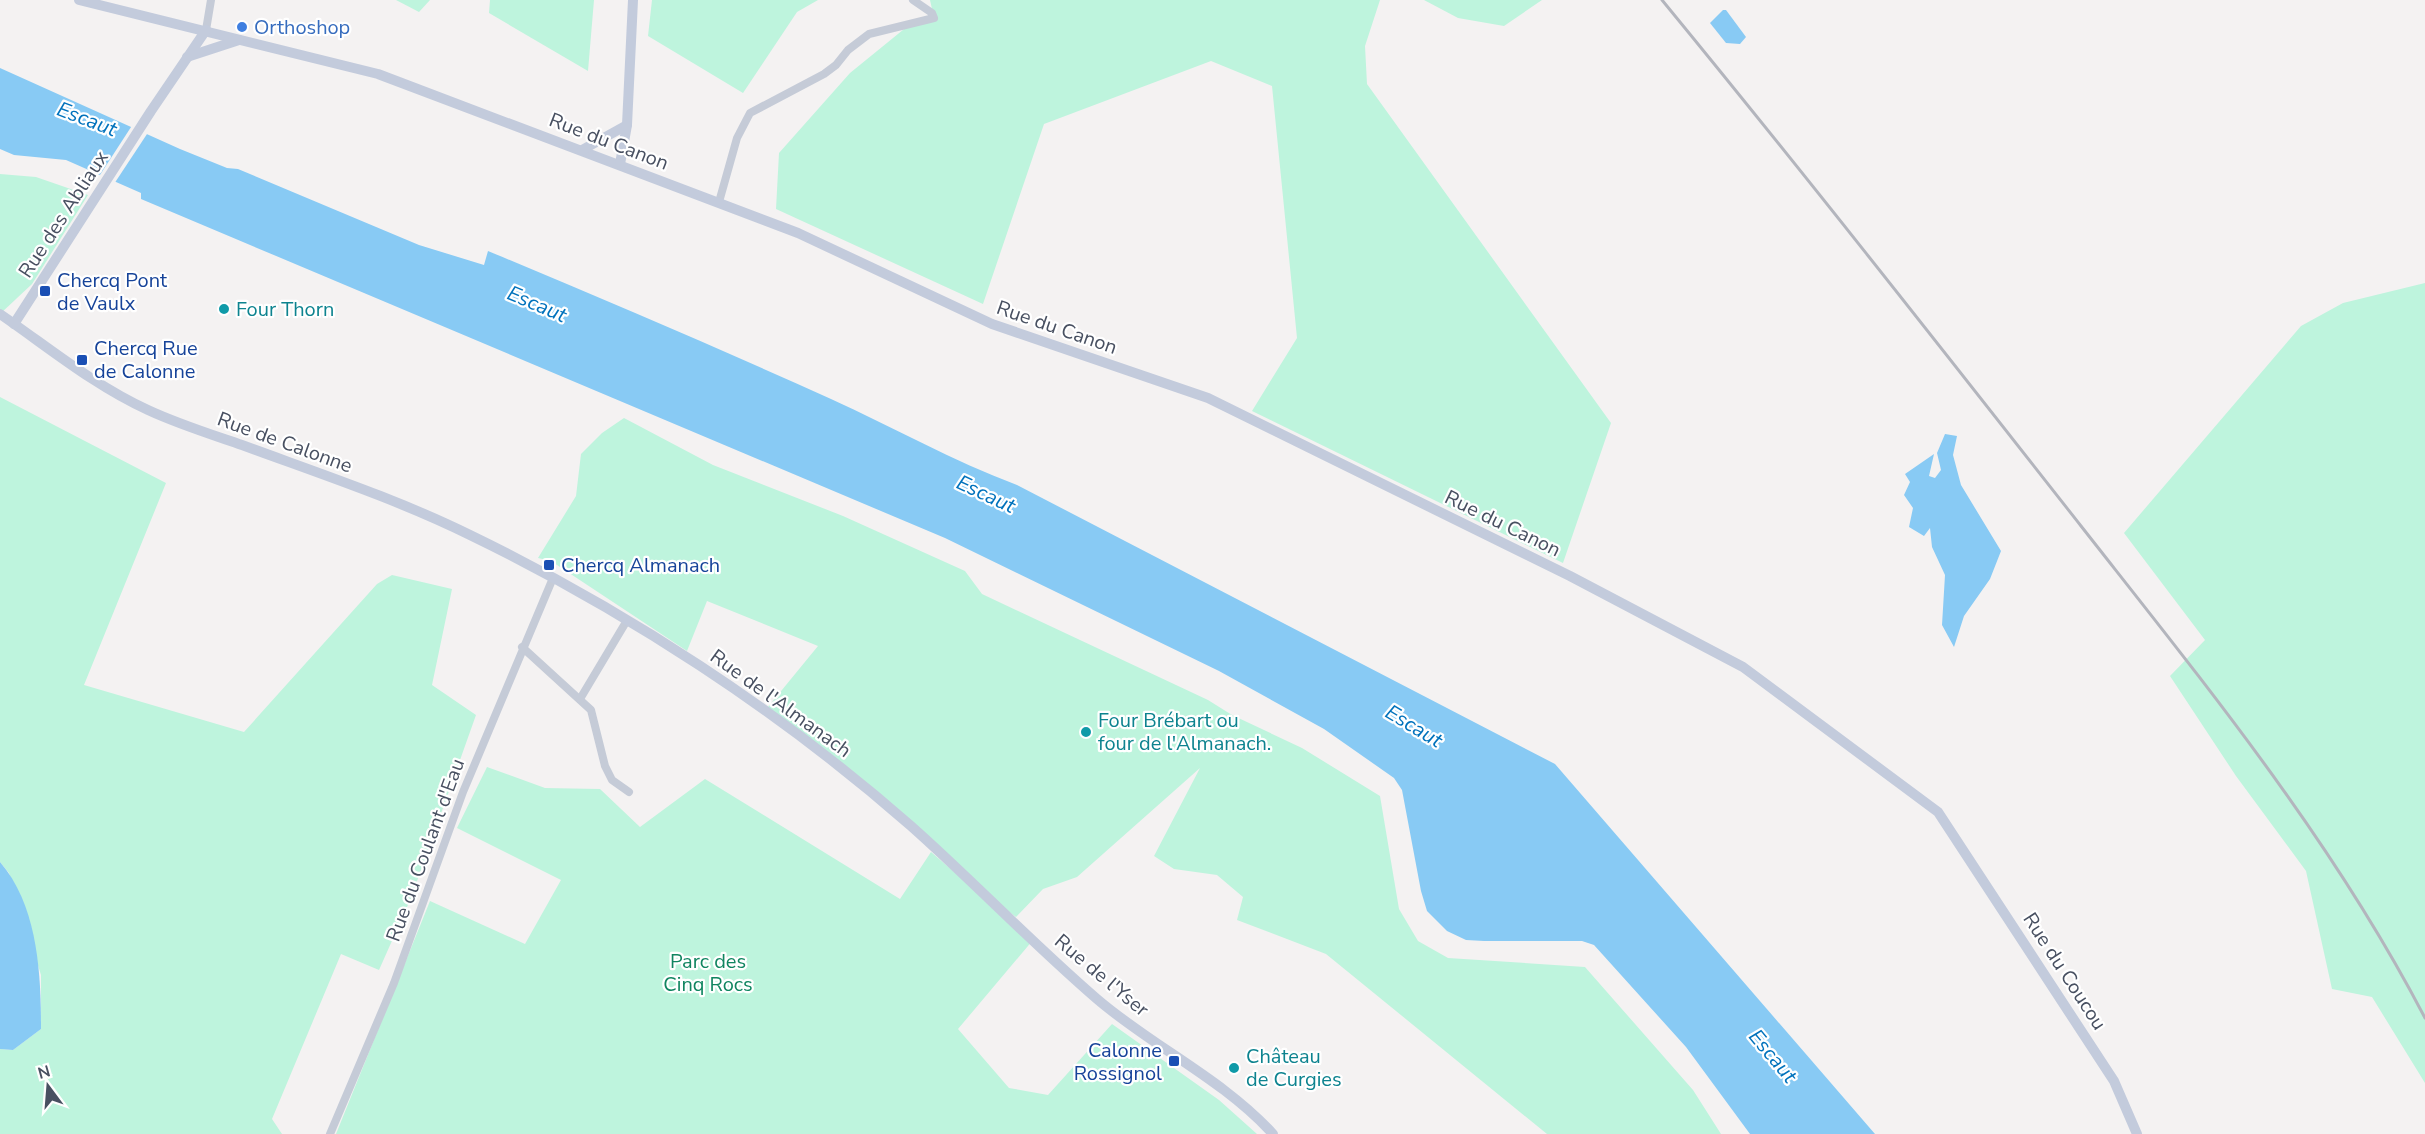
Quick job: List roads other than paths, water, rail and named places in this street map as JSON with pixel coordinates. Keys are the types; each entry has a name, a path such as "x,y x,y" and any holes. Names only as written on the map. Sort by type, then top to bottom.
{"main road":[{"name":"Rue du Canon","path":"79,0 378,74 798,233 992,324 1208,398 1570,576 1743,667 1938,812 1954,833"},
{"path":"620,164 627,125 633,0"},
{"name":"Rue des Abliaux","path":"14,324 206,30"},
{"path":"187,57 242,39"},
{"path":"582,150 627,125"},
{"name":"Rue de Calonne","path":"0,314 107,388 151,412 390,500 469,534 553,578"},
{"name":"Rue de l'Almanach","path":"553,578 692,662 799,736 910,826 970,881"},
{"name":"Rue du Coucou","path":"1954,833 2114,1081 2137,1134"},
{"name":"Rue de l'Yser","path":"970,881 1097,999 1223,1090 1273,1134"}],"street":[{"name":"Rue des Abliaux","path":"206,30 210,0"},
{"path":"719,202 737,138 750,113 824,74 836,65 848,50 869,34 934,18 932,13 913,0"},
{"name":"Rue du Coulant d'Eau","path":"330,1134 394,983 463,792 522,646 553,578"},
{"path":"580,699 626,622"},
{"path":"522,646 591,710 605,766 612,780 629,792"}],"water":[{"path":"1723,10 1726,10 1746,37 1740,44 1726,43 1710,23"},
{"name":"Escaut","path":"0,68 180,149 227,168 238,169 419,245 484,265 488,251 789,380 1017,485 1555,764 1875,1134 1750,1134 1686,1047 1594,945 1582,941 1466,940 1447,931 1427,911 1421,891 1402,790 1394,778 1324,729 1219,671 945,538 141,199 141,193 66,160 14,155 0,149"},
{"path":"1945,434 1957,436 1953,455 1961,485 2001,551 1990,579 1964,616 1954,647 1942,625 1945,575 1932,547 1930,528 1924,536 1909,527 1913,508 1904,495 1910,482 1905,474 1934,454 1929,476 1935,478 1941,470 1937,453"},
{"path":"0,862 13,880 30,920 40,986 41,1029 13,1050 0,1049"}],"railway":[{"path":"1662,0 1768,130 2128,585 2265,764 2349,888 2389,952 2425,1018"}],"place":[{"name":"Orthoshop","path":"242,27"},
{"name":"Chercq Pont de Vaulx","path":"45,291"},
{"name":"Four Thorn","path":"224,309"},
{"name":"Chercq Rue de Calonne","path":"82,360"},
{"name":"Chercq Almanach","path":"549,565"},
{"name":"Four Brébart ou four de l'Almanach.","path":"1086,732"},
{"name":"Calonne Rossignol","path":"1174,1061"},
{"name":"Château de Curgies","path":"1234,1068"}],"park label":[{"name":"Parc des Cinq Rocs","path":"708,972"}]}
